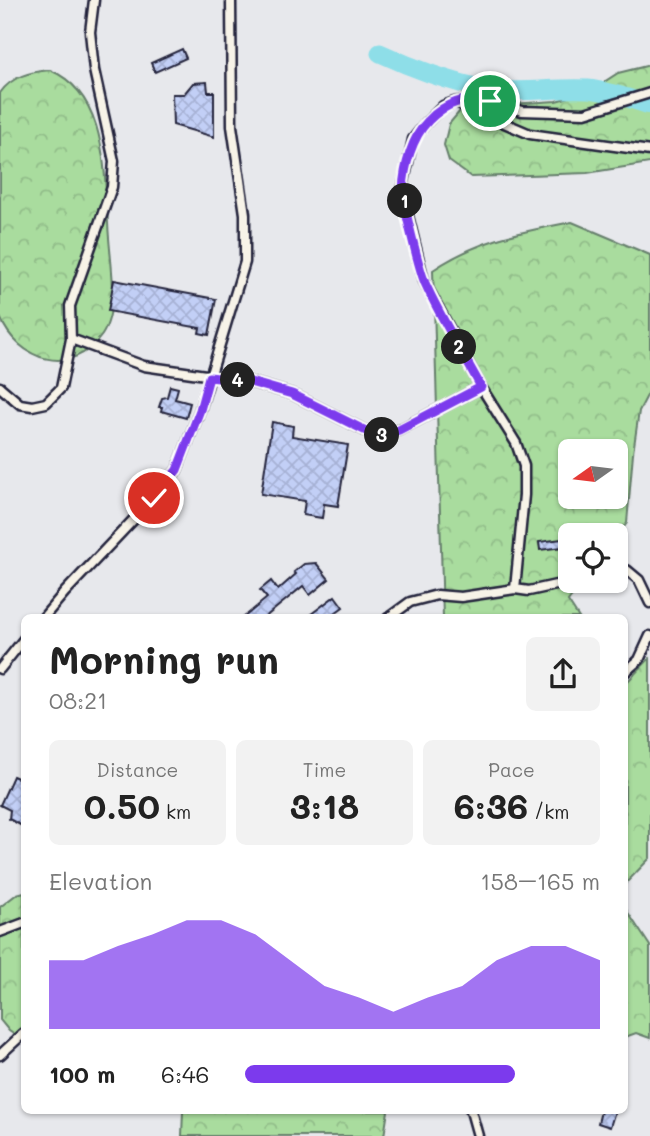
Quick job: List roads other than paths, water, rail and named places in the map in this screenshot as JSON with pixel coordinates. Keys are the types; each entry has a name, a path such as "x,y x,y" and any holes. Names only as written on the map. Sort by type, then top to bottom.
{"street":[{"path":"0,387 20,404 32,406 46,403 61,388 71,339 70,306 112,187 114,161 94,70 90,32 94,0"},
{"path":"47,614 177,470 200,410 245,261 245,215 232,126 231,0"},
{"path":"514,589 524,495 523,466 516,443 481,387 424,281 402,191 413,139 443,106 455,102 481,99 522,111 585,113 650,93"},
{"path":"455,102 530,134 650,151"},
{"path":"71,339 144,366 247,381 292,394 378,437 399,430 481,387"},
{"path":"628,571 639,580 650,603"},
{"path":"394,614 410,602 436,595 461,597 558,584"},
{"path":"628,669 639,660 650,636"},
{"path":"0,669 21,643"},
{"path":"0,932 21,924"},
{"path":"0,1055 21,1036"},
{"path":"472,1114 478,1136"}],"waterway":[{"path":"380,53 474,87 512,91 588,89 612,93 650,105"}]}
